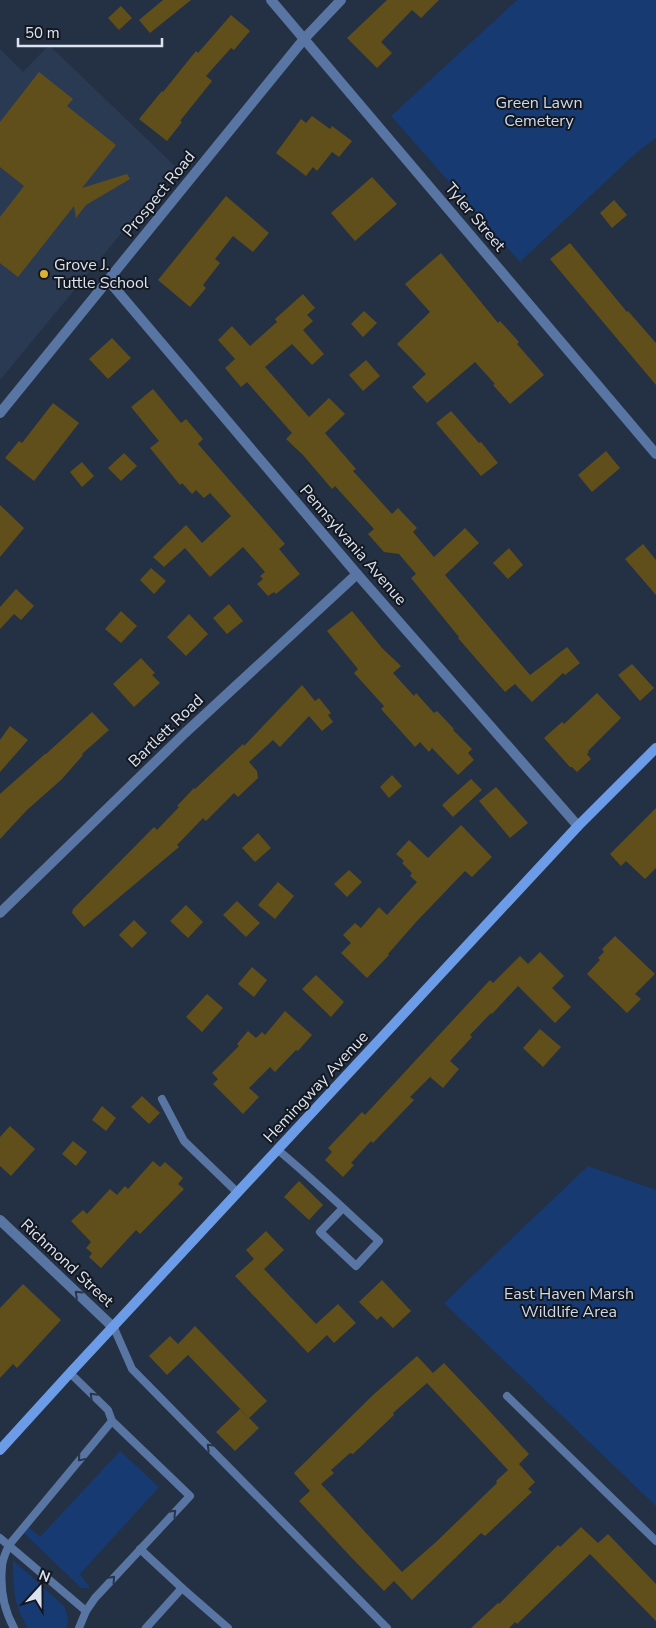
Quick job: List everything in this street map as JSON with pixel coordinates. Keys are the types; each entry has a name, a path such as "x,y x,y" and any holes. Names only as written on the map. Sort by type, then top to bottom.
{"main road":[{"name":"Hemingway Avenue","path":"0,1450 70,1372 114,1328 578,826 656,748"}],"street":[{"name":"Tyler Street","path":"271,0 656,454"},
{"name":"Prospect Road","path":"0,413 304,39 341,0"},
{"name":"Pennsylvania Avenue","path":"108,280 357,574 578,826"},
{"name":"Bartlett Road","path":"0,913 185,733 357,574"},
{"name":"Richmond Street","path":"0,1220 114,1328"}],"lane":[{"path":"162,1098 184,1142 238,1193"},
{"path":"278,1150 343,1208 379,1241 356,1266 320,1232 343,1208"},
{"path":"114,1328 132,1369 387,1628"},
{"path":"70,1372 108,1410 112,1421 190,1496 95,1598 86,1611 79,1628"},
{"path":"507,1396 656,1541"},
{"path":"14,1628 8,1617 1,1566 8,1545 112,1421"},
{"path":"0,1538 86,1611"},
{"path":"140,1549 228,1628"},
{"path":"146,1628 182,1588"}],"shaded area":[{"name":"Grove J. Tuttle School","path":"49,45 176,167 0,380 0,49 23,72"}],"green space":[{"name":"Green Lawn Cemetery","path":"517,0 656,0 656,138 635,154 520,262 391,116"},
{"name":"East Haven Marsh Wildlife Area","path":"588,1166 656,1190 656,1506 444,1303"},
{"path":"120,1451 159,1487 80,1574 90,1588 81,1588 23,1532 27,1526 40,1537"},
{"path":"13,1560 64,1606 68,1620 66,1628 28,1628 17,1603 14,1587"}],"building":[{"path":"163,0 191,0 150,33 139,20"},
{"path":"387,0 439,0 421,18 412,10 381,42 392,53 377,68 347,38"},
{"path":"121,6 132,18 119,30 108,18"},
{"path":"231,15 250,31 234,50 231,48 206,76 212,81 180,121 182,122 167,141 139,119 196,51 198,53"},
{"path":"39,72 73,99 67,106 116,145 82,188 127,174 130,179 86,205 76,218 74,206 18,277 0,263 0,217 24,186 0,167 0,122"},
{"path":"312,116 330,129 332,126 352,141 339,157 332,152 317,171 313,167 306,176 276,153 301,119 306,123"},
{"path":"372,177 397,204 355,241 331,213"},
{"path":"226,196 269,233 253,252 233,236 215,259 220,263 203,285 206,288 190,307 158,280"},
{"path":"614,200 627,215 612,228 600,213"},
{"path":"570,243 627,312 656,343 656,385 550,259"},
{"path":"441,253 498,323 500,321 519,342 517,344 544,375 510,404 475,362 427,403 412,387 426,374 397,344 430,312 405,284"},
{"path":"303,294 315,308 307,315 313,321 303,330 324,354 312,365 292,344 265,367 309,417 329,398 345,414 325,433 356,469 353,471 392,514 398,508 417,528 413,532 434,557 465,528 479,543 445,575 530,675 567,647 580,663 565,675 563,673 532,702 515,684 505,692 458,638 411,578 416,574 399,554 384,552 368,534 374,529 335,486 332,489 303,455 286,439 292,433 247,382 241,387 225,368 235,359 218,340 232,326 250,346 277,322 275,319"},
{"path":"364,311 377,323 363,337 351,324"},
{"path":"112,338 131,358 108,379 89,359"},
{"path":"366,360 380,376 363,391 349,375"},
{"path":"153,389 181,423 186,419 203,439 198,444 285,544 279,549 300,574 276,594 274,592 268,596 257,584 263,579 260,576 265,572 243,547 210,577 185,548 164,567 153,557 186,525 202,543 231,516 210,493 204,498 196,490 192,494 182,483 180,485 150,448 159,441 131,407"},
{"path":"53,403 79,423 34,481 5,458 19,441 22,443"},
{"path":"451,411 498,463 481,476 436,423"},
{"path":"606,451 620,468 592,492 578,475"},
{"path":"124,453 137,466 121,481 108,468"},
{"path":"82,462 94,476 82,487 70,472"},
{"path":"0,505 24,528 0,557"},
{"path":"643,544 656,560 656,595 625,559"},
{"path":"509,548 523,565 508,579 493,563"},
{"path":"151,568 166,581 154,594 140,580"},
{"path":"16,589 34,606 21,620 14,614 0,629 0,607"},
{"path":"229,604 243,621 227,634 213,618"},
{"path":"121,611 137,626 121,643 105,629"},
{"path":"352,611 382,648 401,666 393,673 414,696 416,693 434,713 437,711 472,749 468,753 474,760 458,775 432,748 429,752 420,742 415,747 381,709 384,706 354,673 358,669 327,631"},
{"path":"189,614 208,634 186,656 167,637"},
{"path":"141,658 155,673 152,675 160,683 134,707 113,684"},
{"path":"632,664 654,688 640,701 618,675"},
{"path":"302,685 315,701 319,698 331,713 328,715 333,722 322,731 309,716 280,747 273,740 249,762 257,771 258,778 238,797 234,793 206,821 203,818 177,845 179,847 84,927 72,913 73,909 154,827 157,830 194,788 243,744 244,746"},
{"path":"597,693 621,718 588,751 587,754 591,759 577,772 570,767 544,738 562,722 564,724"},
{"path":"92,712 109,730 82,754 62,779 27,810 0,839 0,794"},
{"path":"10,726 28,740 0,772 0,740"},
{"path":"392,775 402,786 389,798 380,787"},
{"path":"471,779 482,790 453,817 442,805"},
{"path":"496,787 528,823 510,838 479,801"},
{"path":"656,808 656,868 645,879 626,861 621,866 610,854"},
{"path":"461,825 492,857 472,877 465,871 417,921 367,978 341,953 351,943 343,935 355,923 361,928 379,907 387,915 417,882 410,876 412,873 402,863 404,861 396,854 409,840 428,858"},
{"path":"258,833 271,848 255,862 242,848"},
{"path":"349,870 362,882 347,897 334,884"},
{"path":"278,882 294,896 275,919 258,905"},
{"path":"237,901 260,923 246,937 223,915"},
{"path":"186,905 203,922 188,938 170,921"},
{"path":"134,920 147,933 132,948 119,935"},
{"path":"615,936 655,974 635,994 641,999 627,1013 587,974 600,960 598,958 604,952 602,949"},
{"path":"540,952 564,976 552,988 571,1007 555,1023 518,986 470,1035 472,1037 450,1061 459,1069 443,1088 430,1077 410,1097 414,1100 351,1163 354,1165 343,1177 325,1160 332,1152 328,1148 362,1112 365,1115 490,980 493,983 520,956 528,964"},
{"path":"252,967 267,980 254,997 238,984"},
{"path":"316,975 344,1002 331,1017 302,989"},
{"path":"207,994 223,1008 202,1032 186,1017"},
{"path":"285,1011 312,1035 275,1072 270,1067 249,1088 259,1097 243,1114 213,1084 218,1079 212,1073 239,1046 237,1044 248,1031 256,1038 262,1032 265,1035"},
{"path":"540,1029 561,1047 543,1067 523,1048"},
{"path":"142,1096 160,1113 149,1124 131,1107"},
{"path":"102,1106 116,1118 106,1131 92,1120"},
{"path":"10,1126 35,1149 11,1176 0,1166 0,1137"},
{"path":"73,1141 87,1152 76,1166 62,1154"},
{"path":"153,1161 160,1167 165,1162 183,1178 178,1184 184,1189 140,1234 136,1230 101,1268 89,1257 92,1253 86,1248 91,1242 71,1221 83,1210 87,1214 110,1189 117,1195 125,1186 128,1189"},
{"path":"299,1181 323,1205 309,1220 284,1197"},
{"path":"266,1231 284,1250 264,1269 316,1324 338,1304 356,1323 334,1343 327,1335 308,1353 235,1276 254,1259 246,1250"},
{"path":"382,1280 411,1311 393,1328 381,1316 377,1320 359,1302"},
{"path":"23,1284 61,1320 17,1368 13,1364 0,1378 0,1308"},
{"path":"195,1326 267,1401 249,1418 188,1355 167,1375 149,1356 170,1336 178,1344"},
{"path":"417,1356 433,1373 444,1363 529,1454 519,1464 535,1482 528,1489 532,1492 485,1536 481,1533 412,1600 394,1581 384,1591 299,1501 310,1491 294,1473 373,1395","holes":["427,1383 508,1470 436,1542 402,1572 321,1484 334,1473 331,1470 350,1453 353,1454 394,1415 393,1413"]},
{"path":"240,1409 259,1428 235,1451 216,1432"},
{"path":"581,1527 598,1543 608,1534 656,1584 656,1621 590,1554 517,1624 515,1622 509,1628 471,1628 499,1604 558,1545 560,1547"}],"place":[{"name":"Grove J. Tuttle School","path":"44,274"}]}
